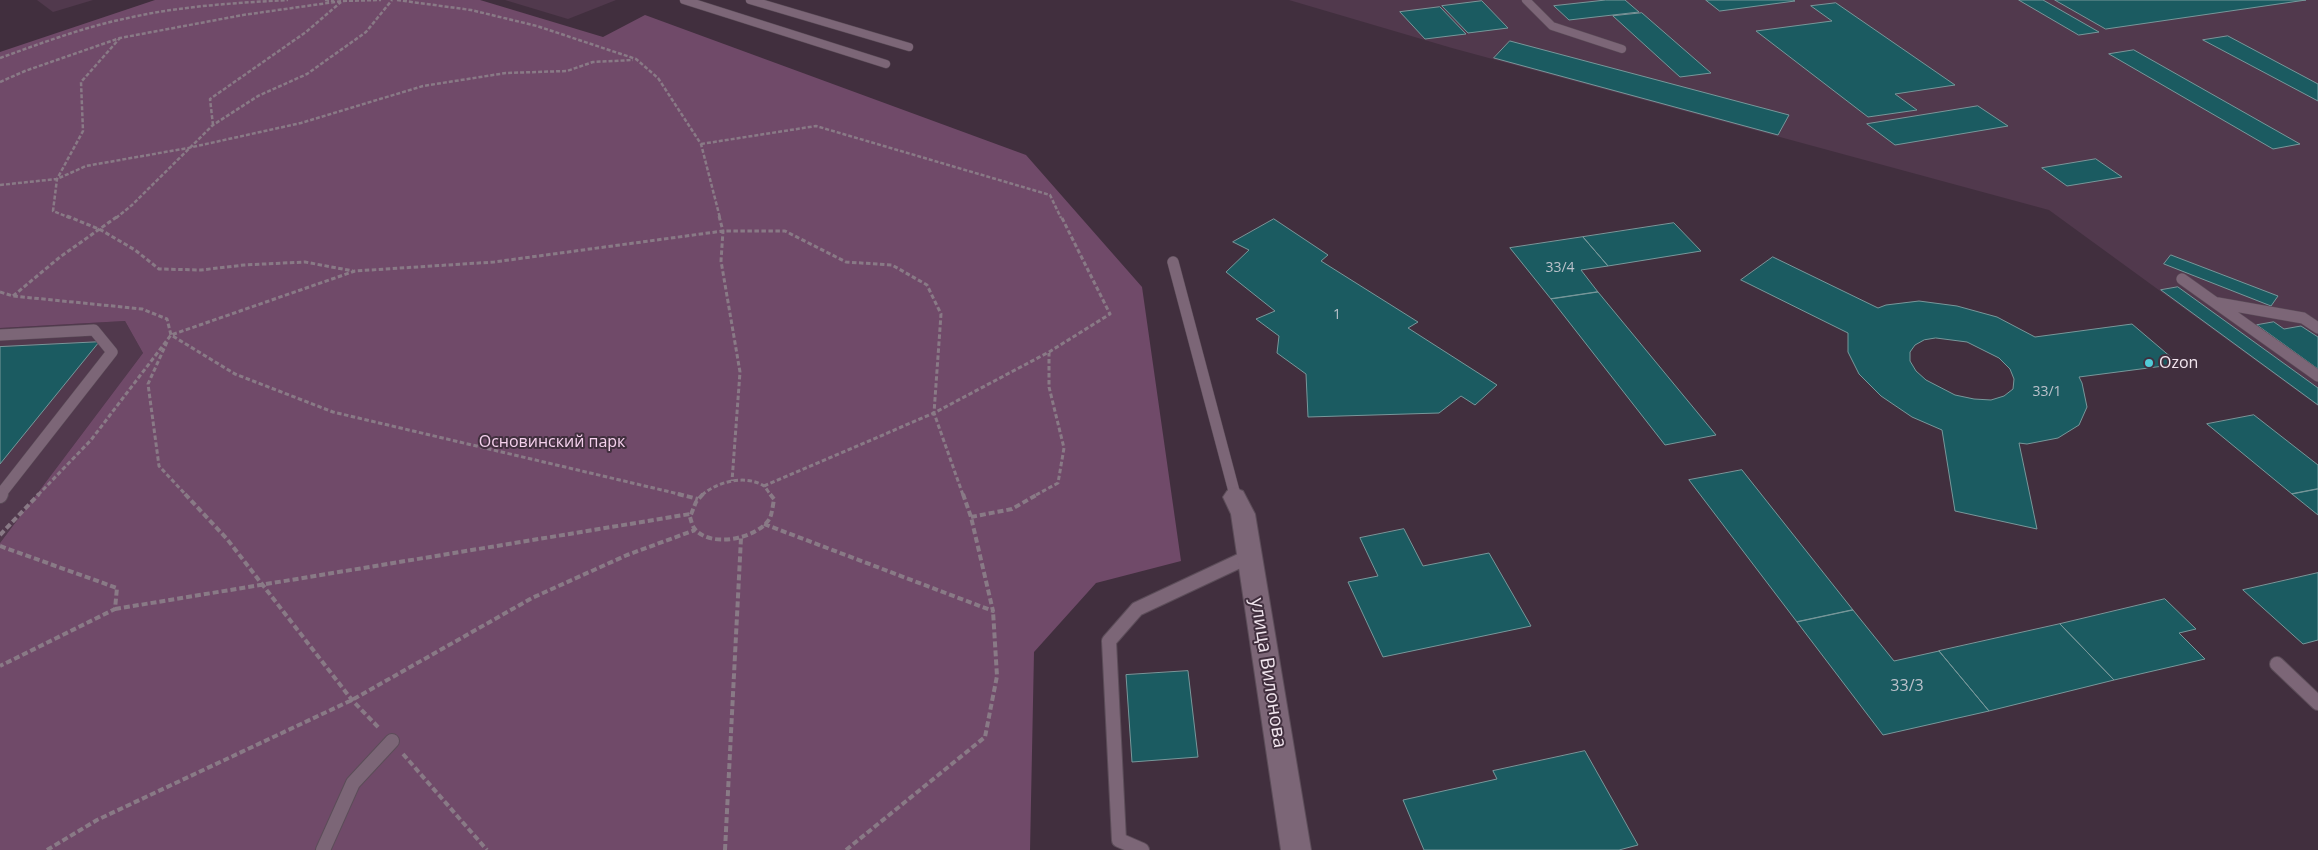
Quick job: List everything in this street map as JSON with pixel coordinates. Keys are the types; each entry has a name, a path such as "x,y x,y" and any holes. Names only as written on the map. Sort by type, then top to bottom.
{"street":[{"name":"улица Вилонова","path":"1236,497 1243,514 1296,850"}],"lane":[{"path":"685,0 886,64"},
{"path":"750,0 909,47"},
{"path":"1526,0 1552,26 1622,49"},
{"path":"1172,262 1236,497"},
{"path":"2182,279 2318,376"},
{"path":"2214,302 2304,318 2318,328"},
{"path":"0,335 94,330 112,352 0,496"},
{"path":"1142,850 1119,840 1109,641 1137,608 1250,556"},
{"path":"2277,664 2318,703"},
{"path":"323,850 353,783 392,741"}],"path":[{"path":"0,58 66,35 145,14 230,4 288,0"},
{"path":"325,0 381,0"},
{"path":"13,296 60,257 100,230 132,205 213,125 258,96 307,74 366,32 392,0"},
{"path":"397,0 431,2 537,26 636,59 658,78 701,144 723,231 721,261 740,372 732,481"},
{"path":"0,82 25,71 120,38 243,15 343,1"},
{"path":"213,125 210,99 306,32 343,1"},
{"path":"120,38 81,82 83,131 56,179 53,211 100,230 134,250 159,269 201,270 244,265 305,262 355,271 494,262 723,231 785,231 846,262 892,265 927,285 941,314 934,414 971,517 993,611 997,676 985,737 846,850"},
{"path":"0,185 56,179 86,166 188,148 301,123 423,86 506,73 567,71 593,62 636,59"},
{"path":"701,144 816,126 1050,195 1110,314 1049,352 934,414 764,486"},
{"path":"0,535 91,440 170,334 355,271"},
{"path":"0,292 13,296 142,309 167,319 170,334 148,384 159,466 227,540 352,700 392,741 487,850"},
{"path":"170,334 235,374 333,412 698,499"},
{"path":"971,517 1012,508 1058,483 1064,448 1049,387 1049,352"},
{"path":"744,480 764,486 774,499 774,507 771,516 764,524 740,538 714,540 703,536 695,530 690,514 698,499 720,485 732,481 744,480"},
{"path":"0,666 115,608 264,586 690,514"},
{"path":"764,524 993,611"},
{"path":"46,850 98,820 352,700 532,598 627,555 695,530"},
{"path":"725,850 740,538"},
{"path":"0,546 117,588 115,608"}],"shaded area":[{"path":"37,0 93,0 53,12"},
{"path":"505,0 616,0 568,19"},
{"path":"1289,0 2318,0 2318,406 2049,210 1452,48"},
{"path":"125,321 143,353 0,543 0,328"}],"green space":[{"name":"Основинский парк","path":"155,0 480,0 603,37 645,15 1026,155 1142,287 1181,561 1096,583 1034,652 1030,850 0,850 0,543 143,353 125,321 0,328 0,52"}],"building":[{"path":"1606,0 1625,0 1639,12 1569,20 1554,6"},
{"path":"1706,0 1793,0 1795,1 1720,11"},
{"path":"2019,0 2043,0 2099,32 2079,35"},
{"path":"2055,0 2306,0 2106,29"},
{"path":"1482,1 1508,28 1468,33 1442,6"},
{"path":"1836,3 1955,85 1895,94 1917,110 1868,117 1756,31 1832,21 1811,6"},
{"path":"1440,7 1466,34 1425,39 1400,12"},
{"path":"1642,13 1711,73 1680,77 1613,16"},
{"path":"2228,36 2318,84 2318,101 2203,40"},
{"path":"1510,41 1789,115 1778,135 1494,58"},
{"path":"2134,50 2300,144 2273,149 2109,54"},
{"path":"1978,106 2008,126 1895,145 1867,124"},
{"path":"2096,159 2122,177 2067,186 2042,168"},
{"path":"1274,219 1328,255 1321,261 1418,322 1408,328 1497,385 1475,405 1461,396 1439,413 1308,417 1306,374 1277,353 1279,336 1256,319 1275,311 1226,272 1249,250 1233,242"},
{"path":"1674,223 1701,251 1608,266 1583,237"},
{"path":"1583,237 1608,266 1581,270 1598,292 1551,299 1510,248"},
{"path":"2171,255 2278,296 2271,306 2164,264"},
{"path":"1773,257 1878,308 1886,305 1919,301 1957,306 1997,317 2035,337 2132,324 2179,364 2079,377 2087,407 2079,425 2058,438 2027,444 2019,443 2037,529 1955,511 1942,430 1912,417 1881,396 1859,374 1848,352 1848,333 1741,280","holes":["1936,338 1967,342 1999,358 2010,369 2014,379 2013,389 2004,396 1991,400 1955,395 1926,380 1916,371 1910,361 1910,352 1915,345 1924,340"]},
{"path":"2178,287 2318,388 2318,405 2161,290"},
{"path":"1598,292 1716,435 1665,445 1551,299"},
{"path":"2274,322 2284,329 2301,326 2318,337 2318,369 2257,325"},
{"path":"99,342 0,464 0,347"},
{"path":"2254,415 2318,465 2318,489 2292,494 2207,424"},
{"path":"1742,470 1853,610 1797,622 1689,480"},
{"path":"2318,489 2318,515 2292,494"},
{"path":"1404,529 1423,566 1489,553 1531,626 1383,657 1348,582 1378,576 1360,538"},
{"path":"2318,573 2318,640 2303,644 2243,590"},
{"path":"2165,599 2196,629 2179,633 2205,659 2114,680 2060,624"},
{"path":"1853,610 1894,661 1939,651 1989,711 1883,735 1797,622"},
{"path":"2060,624 2114,680 1989,711 1939,651"},
{"path":"1188,671 1198,757 1132,762 1126,675"},
{"path":"1585,751 1638,845 1619,850 1424,850 1403,800 1497,779 1493,771"}],"place":[{"name":"Ozon","path":"2149,363"}]}
